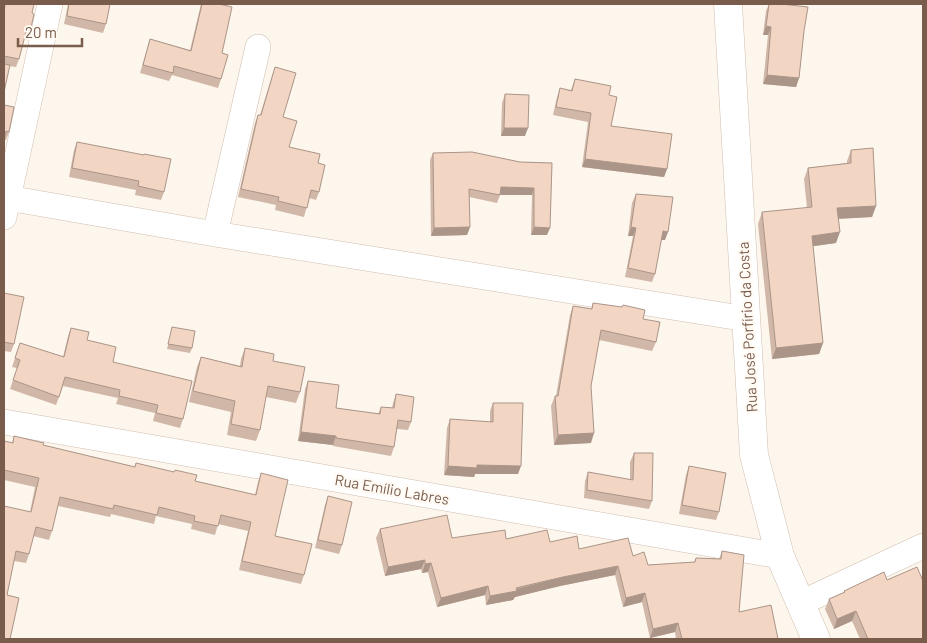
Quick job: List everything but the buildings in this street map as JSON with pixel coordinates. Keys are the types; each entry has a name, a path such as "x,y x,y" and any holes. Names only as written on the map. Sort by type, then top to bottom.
{"street":[{"path":"50,4 6,207 215,234 747,319"},
{"name":"Rua José Porfírio da Costa","path":"728,4 754,455 780,556 816,639"},
{"path":"215,234 258,47"},
{"name":"Rua Emílio Labres","path":"4,422 780,556"},
{"path":"801,603 923,546"}]}
